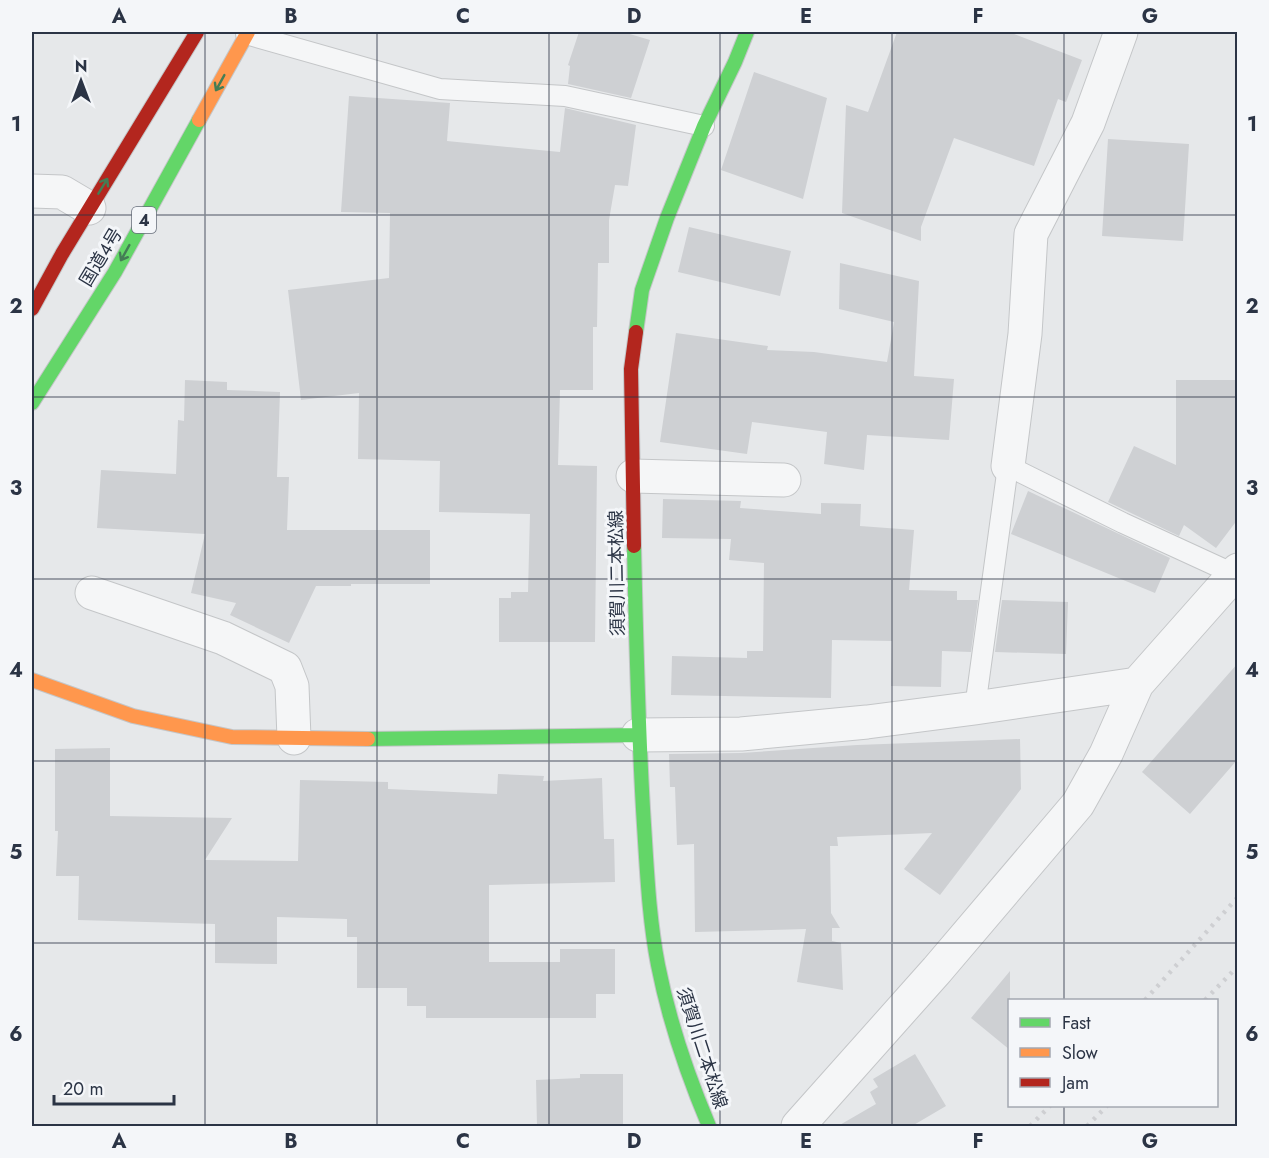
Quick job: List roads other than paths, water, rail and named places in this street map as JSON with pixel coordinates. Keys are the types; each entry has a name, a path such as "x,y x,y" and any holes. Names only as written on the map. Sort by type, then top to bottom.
{"main road":[{"name":"国道4号","path":"32,309 89,208 196,32"},
{"name":"須賀川二本松線","path":"709,1126 693,1088 675,1034 658,964 648,884 638,735 631,369 642,290 667,218 747,32"},
{"name":"国道4号","path":"32,403 115,272 247,33"},
{"path":"32,680 134,716 232,737 406,740 638,735"}],"street":[{"path":"1008,466 1024,334 1031,234 1088,123 1121,32"},
{"path":"32,191 62,192 89,208"},
{"path":"633,476 784,480"},
{"path":"798,1126 938,970 1078,804 1106,754 1137,684 1236,572"},
{"path":"92,593 223,638 285,668 292,686 294,738"},
{"path":"638,735 741,734 975,708 1137,684"}],"lane":[{"path":"247,33 440,89 566,96 705,126"},
{"path":"975,708 1008,466 1123,523 1236,572"}],"railway":[{"path":"1146,999 1238,897"},
{"path":"1206,999 1238,966"},
{"path":"1030,1126 1049,1107"},
{"path":"1087,1126 1106,1107"}]}
